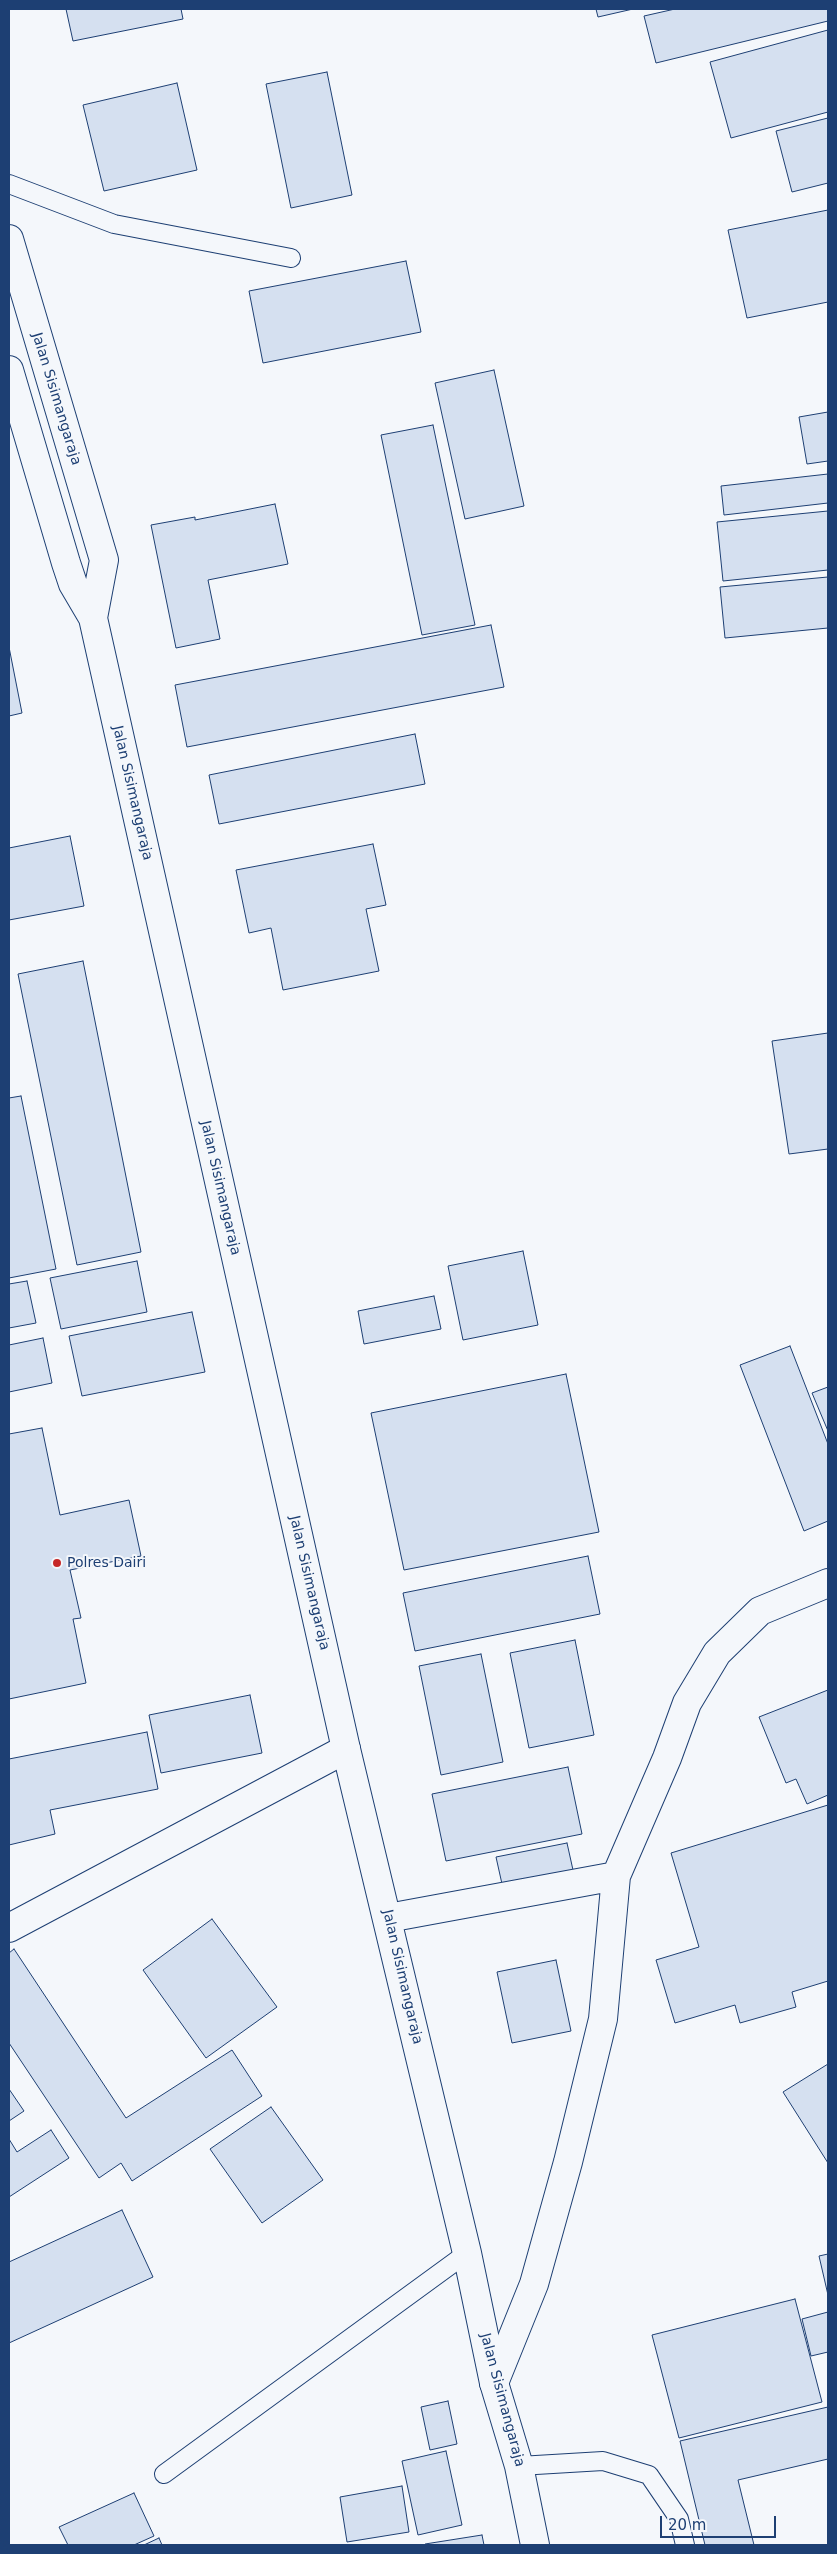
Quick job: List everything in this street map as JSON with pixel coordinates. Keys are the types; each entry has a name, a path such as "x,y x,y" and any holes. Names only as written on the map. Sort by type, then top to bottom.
{"main road":[{"name":"Jalan Sisimangaraja","path":"9,239 104,560 93,618"},
{"name":"Jalan Sisimangaraja","path":"9,370 71,577 93,618 346,1749 467,2253 494,2383 519,2466 535,2545"},
{"path":"494,2383 534,2284 568,2162 601,2028 616,1876 687,1703 717,1653 760,1611 828,1583"},
{"path":"9,1928 346,1749"},
{"path":"388,1918 616,1876"}],"lane":[{"path":"9,184 114,224 291,258"},
{"path":"164,2474 467,2253"},
{"path":"519,2466 603,2461 649,2475 678,2519 685,2545"}],"building":[{"path":"66,9 181,9 183,19 73,41"},
{"path":"596,9 633,9 598,17"},
{"path":"675,9 828,9 828,21 656,63 644,16"},
{"path":"828,30 828,112 731,138 710,62"},
{"path":"327,72 352,195 291,208 266,84"},
{"path":"177,83 197,170 104,191 83,105"},
{"path":"828,118 828,183 792,192 776,131"},
{"path":"828,210 828,302 747,318 728,230"},
{"path":"406,261 421,332 263,363 249,291"},
{"path":"494,370 524,506 465,519 435,383"},
{"path":"828,412 828,461 807,464 799,417"},
{"path":"433,425 475,625 422,635 381,435"},
{"path":"828,474 828,503 724,515 721,486"},
{"path":"275,504 288,564 208,580 220,639 176,648 151,525 195,517 195,520"},
{"path":"828,511 828,570 723,581 717,522"},
{"path":"828,577 828,628 725,638 720,587"},
{"path":"491,625 504,687 187,747 175,685"},
{"path":"9,647 22,713 9,716"},
{"path":"415,734 425,784 219,824 209,775"},
{"path":"70,836 84,906 9,920 9,848"},
{"path":"373,844 386,905 366,909 379,971 283,990 271,928 249,933 236,870"},
{"path":"83,961 141,1252 77,1265 18,974"},
{"path":"828,1033 828,1149 789,1154 772,1041"},
{"path":"21,1096 56,1269 9,1278 9,1098"},
{"path":"523,1251 538,1325 463,1340 448,1266"},
{"path":"137,1261 147,1312 61,1329 50,1278"},
{"path":"27,1281 36,1323 9,1328 9,1284"},
{"path":"434,1296 441,1329 364,1344 358,1311"},
{"path":"192,1312 205,1372 82,1396 69,1336"},
{"path":"43,1338 52,1383 9,1392 9,1345"},
{"path":"790,1346 828,1444 828,1521 804,1531 740,1365"},
{"path":"566,1374 599,1532 404,1570 371,1413"},
{"path":"828,1387 828,1431 812,1393"},
{"name":"Polres Dairi","path":"42,1428 60,1515 129,1500 141,1556 70,1570 81,1618 73,1619 86,1683 9,1699 9,1434"},
{"path":"588,1556 600,1614 415,1651 403,1593"},
{"path":"575,1640 594,1735 529,1748 510,1653"},
{"path":"481,1654 503,1762 441,1775 419,1666"},
{"path":"828,1690 828,1795 807,1804 796,1779 786,1783 759,1717"},
{"path":"250,1695 262,1753 161,1773 149,1715"},
{"path":"147,1732 158,1789 50,1810 55,1834 9,1845 9,1759"},
{"path":"568,1767 582,1834 446,1861 432,1794"},
{"path":"828,1805 828,1981 792,1992 796,2007 740,2023 735,2005 675,2023 656,1960 699,1947 671,1853"},
{"path":"567,1843 573,1870 502,1884 496,1857"},
{"path":"212,1919 277,2007 206,2058 143,1970"},
{"path":"14,1949 126,2118 232,2050 262,2096 132,2181 121,2163 99,2178 9,2043 9,1953"},
{"path":"556,1960 571,2031 512,2043 497,1972"},
{"path":"828,2064 828,2163 783,2092"},
{"path":"9,2089 24,2111 9,2121"},
{"path":"271,2107 323,2180 262,2223 210,2149"},
{"path":"51,2130 69,2158 9,2197 9,2139 17,2152"},
{"path":"122,2210 153,2277 9,2343 9,2262"},
{"path":"828,2254 828,2295 819,2256"},
{"path":"795,2299 822,2402 679,2438 652,2335"},
{"path":"828,2312 828,2352 811,2356 802,2319"},
{"path":"448,2401 457,2444 430,2450 421,2407"},
{"path":"828,2407 828,2459 738,2480 754,2545 705,2545 680,2441"},
{"path":"446,2451 462,2525 418,2535 402,2461"},
{"path":"402,2486 409,2532 347,2542 340,2497"},
{"path":"134,2493 154,2536 134,2545 68,2545 59,2527"},
{"path":"482,2535 484,2545 425,2545 425,2544"},
{"path":"159,2538 162,2545 144,2545"}],"place":[{"name":"Polres Dairi","path":"57,1563"}]}
